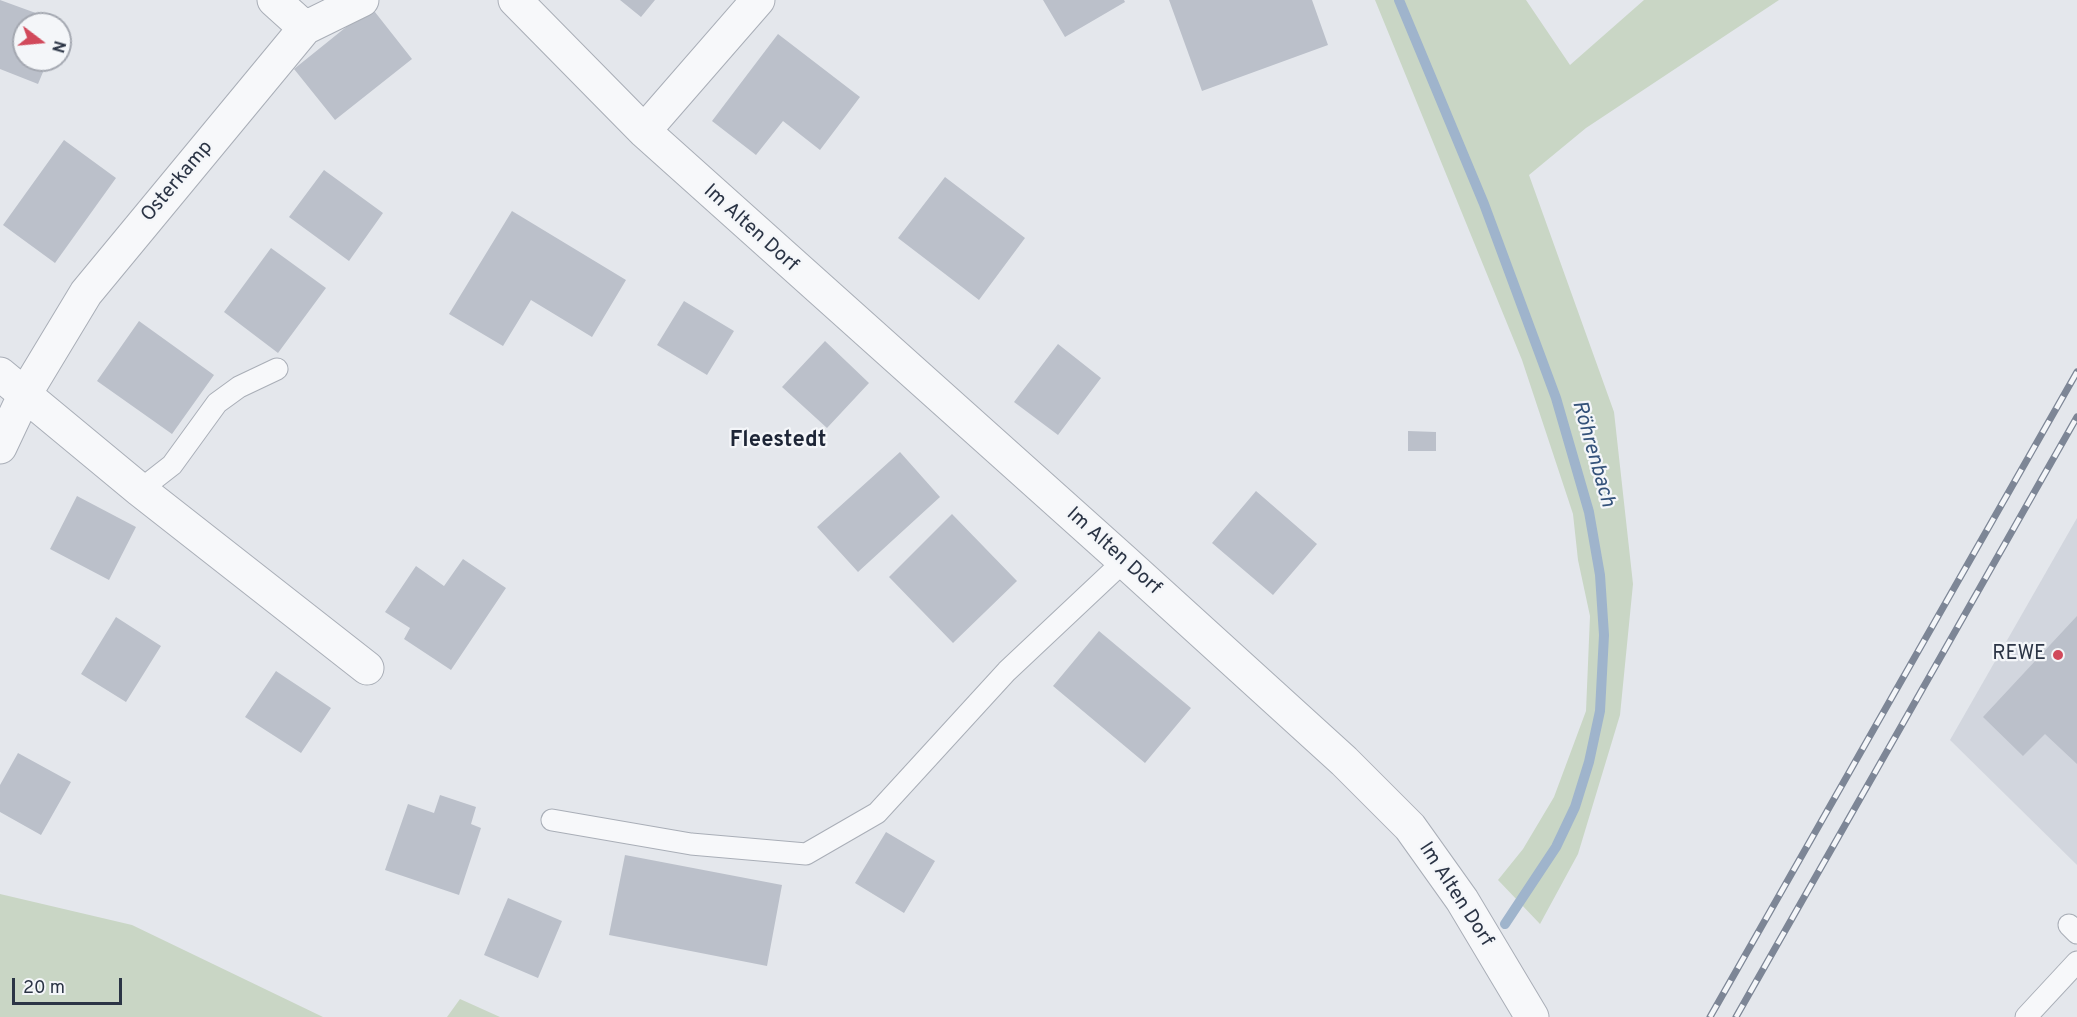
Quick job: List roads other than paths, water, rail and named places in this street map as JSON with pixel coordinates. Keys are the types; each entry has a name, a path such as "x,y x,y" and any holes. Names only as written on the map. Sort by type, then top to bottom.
{"street":[{"path":"274,0 305,28"},
{"name":"Osterkamp","path":"0,447 12,384 305,28 362,0"},
{"name":"Im Alten Dorf","path":"515,0 644,131 1344,761 1410,827 1462,900 1532,1017"},
{"path":"644,131 758,0"},
{"path":"12,384 141,490 367,668"}],"lane":[{"path":"141,490 172,465 217,403 238,387 277,369"},
{"path":"552,820 690,844 806,854 877,813 1007,671 1124,561"},
{"path":"2026,1017 2077,962"}],"waterway":[{"name":"Röhrenbach","path":"1399,0 1484,204 1556,398 1589,512 1600,575 1604,635 1600,711 1589,762 1575,807 1556,847 1505,924"}],"railway":[{"path":"1710,1017 2077,372"},
{"path":"1736,1017 2077,417"}],"place":[{"name":"REWE","path":"2058,655"}],"district":[{"name":"Fleestedt","path":"778,442"}]}
